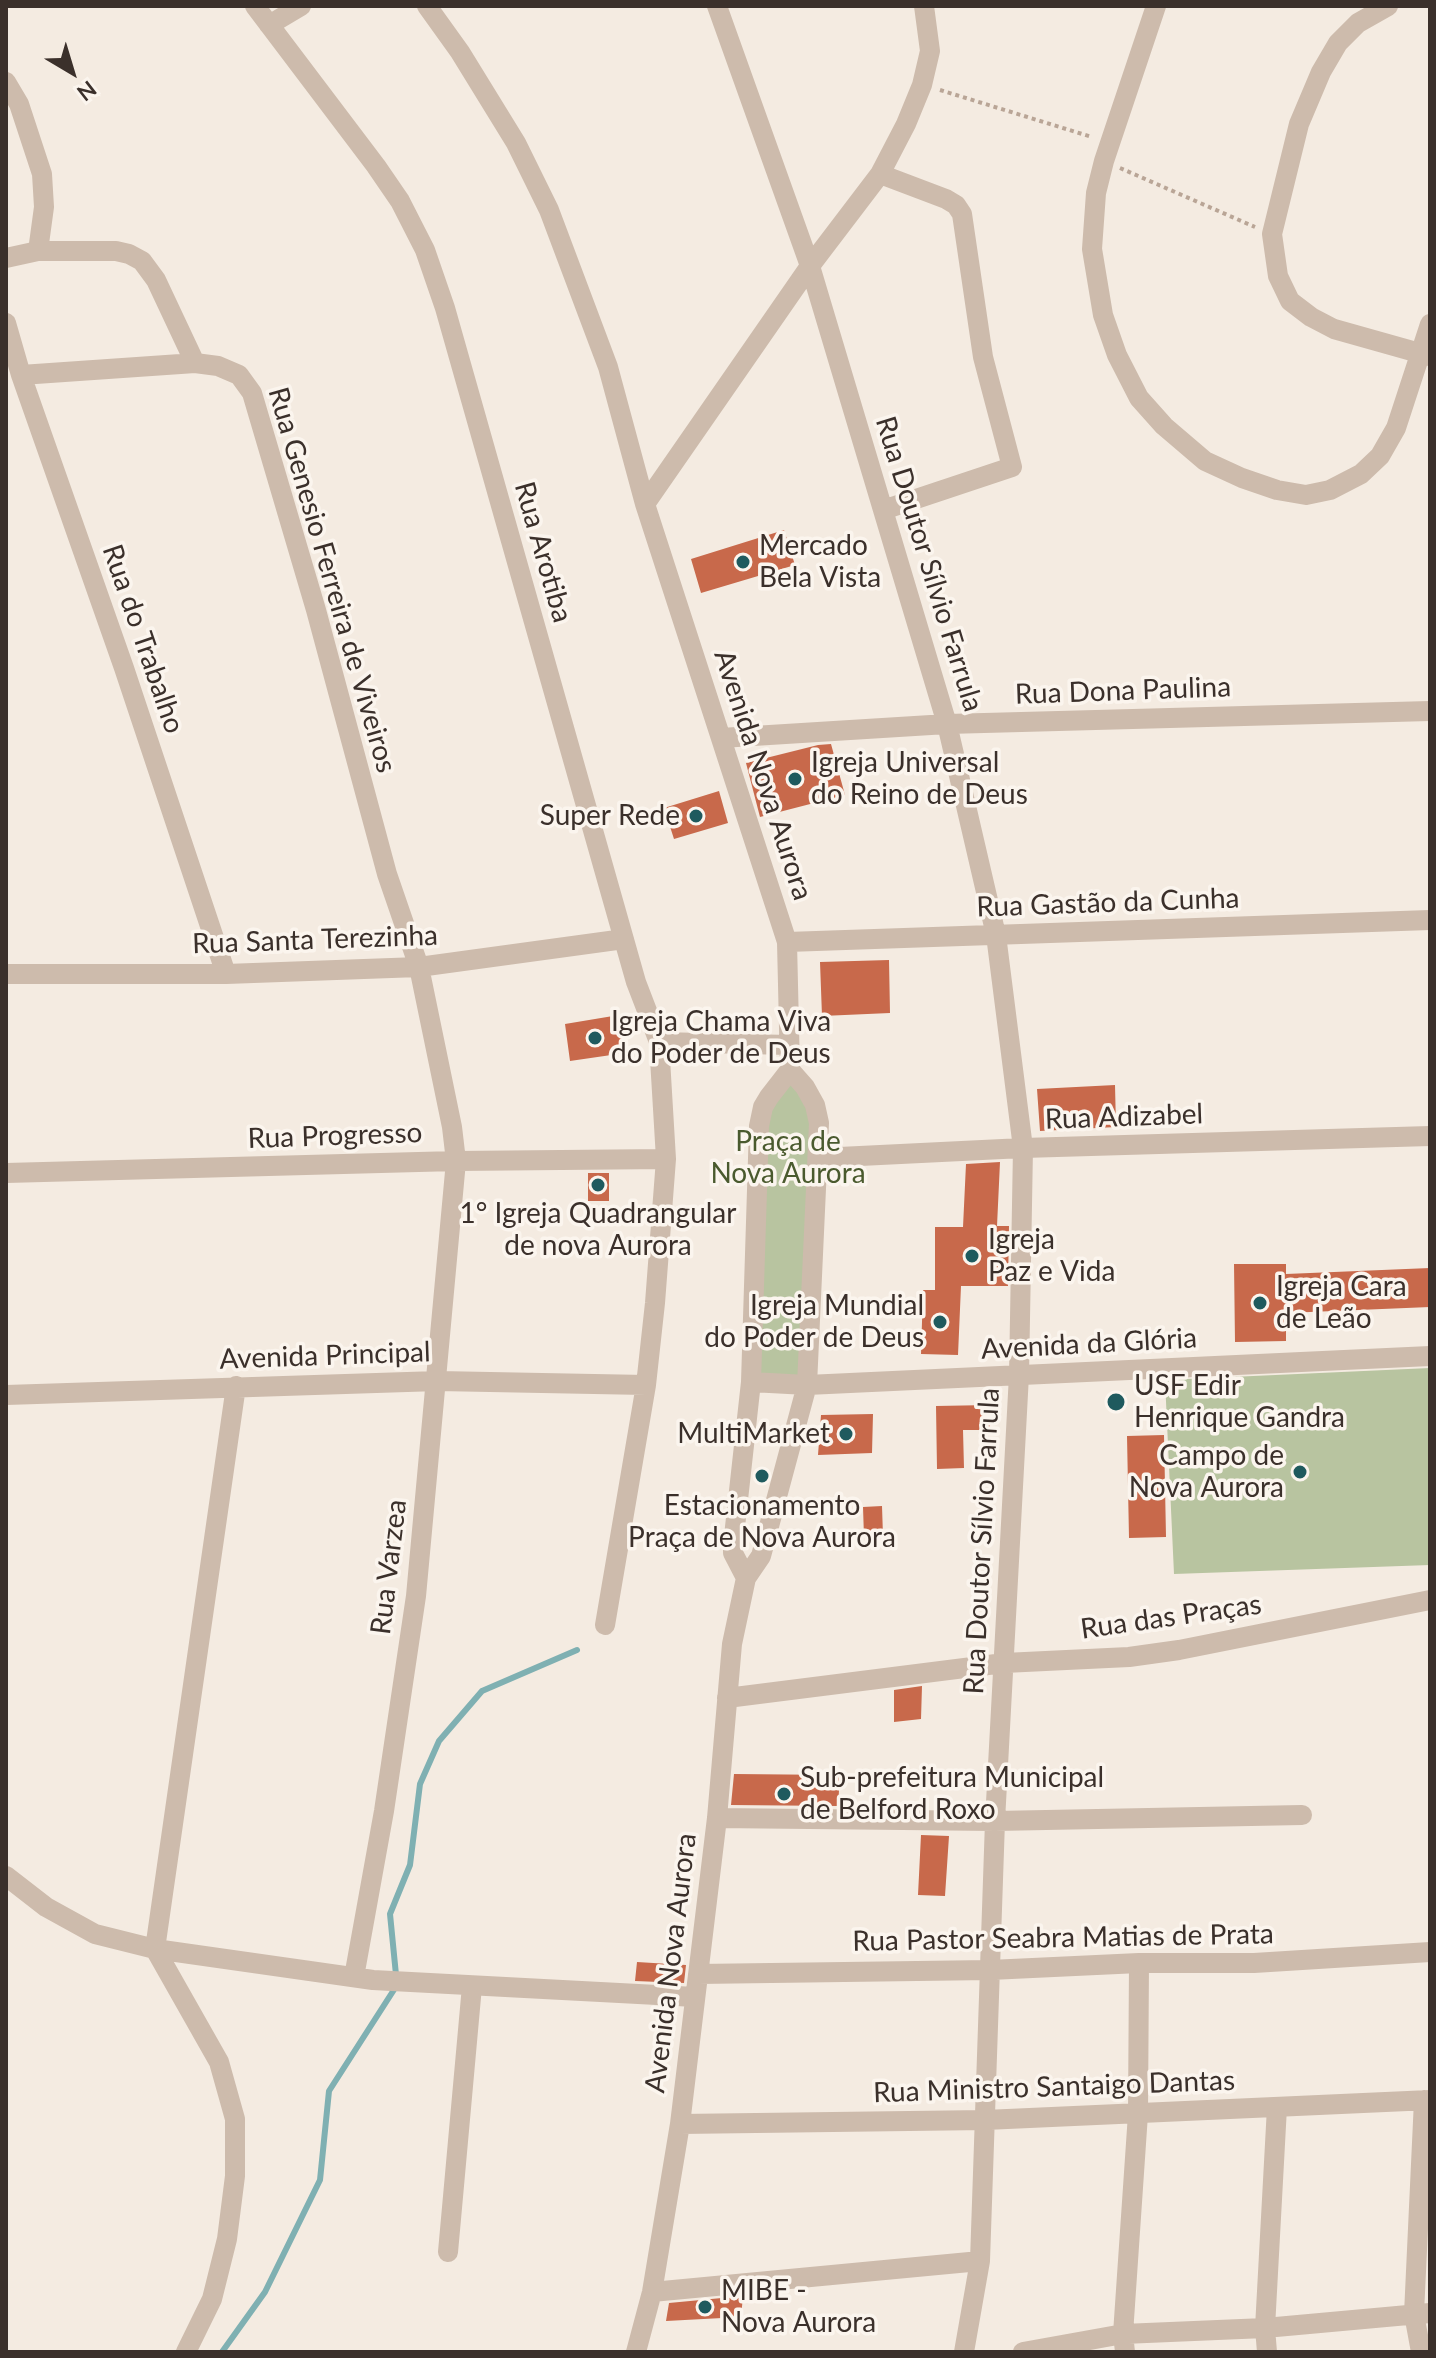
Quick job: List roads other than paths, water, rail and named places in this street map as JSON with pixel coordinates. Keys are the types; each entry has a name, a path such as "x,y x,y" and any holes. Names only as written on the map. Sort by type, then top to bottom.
{"street":[{"name":"Rua Arotiba","path":"255,6 376,166 400,201 425,250 449,323 636,982 659,1042 666,1159 646,1385 605,1625"},
{"path":"269,25 301,6"},
{"name":"Avenida Nova Aurora","path":"427,6 460,52 516,143 549,210 608,367 645,504 787,942 790,1070 815,1105 819,1123 807,1385 761,1556 746,1578 732,1644 717,1818 680,2124 652,2292 636,2352"},
{"name":"Rua Doutor Sílvio Farrula","path":"717,6 810,266 947,724 996,935 1023,1148 1019,1375 995,1821 980,2261 964,2352"},
{"path":"645,504 810,266 880,174 922,85 930,51 924,6"},
{"path":"1156,6 1096,193 1092,249 1103,315 1117,355 1139,398 1164,426 1205,461 1277,490 1306,495 1330,490 1361,474 1380,456 1396,428 1425,354 1430,324"},
{"path":"1388,6 1358,23 1338,43 1321,72 1299,124 1272,234 1278,276 1290,301 1334,329 1425,354"},
{"path":"6,82 19,104 42,174 44,207 38,251"},
{"path":"880,174 946,199 956,205 962,214 983,357 1012,467 883,510"},
{"path":"6,258 38,251 116,251 142,261 156,280 195,363"},
{"name":"Rua do Trabalho","path":"6,323 21,375 226,974"},
{"name":"Rua Genesio Ferreira de Viveiros","path":"21,375 195,363 218,366 239,375 252,393 316,610 387,874 419,967 452,1127 456,1161"},
{"name":"Rua Dona Paulina","path":"721,738 947,724 1430,711"},
{"name":"Rua Gastão da Cunha","path":"787,942 1430,920"},
{"name":"Rua Santa Terezinha","path":"6,974 226,974 419,967 624,939"},
{"path":"659,1042 789,1045"},
{"path":"746,1578 733,1553 733,1545 751,1382 759,1126 763,1107 790,1070"},
{"name":"Rua Adizabel","path":"819,1158 1023,1148 1430,1136"},
{"name":"Rua Progresso","path":"6,1173 456,1161 666,1159"},
{"name":"Rua Varzea","path":"363,1979 416,1596 456,1161"},
{"name":"Avenida da Glória","path":"751,1382 807,1385 1430,1356"},
{"name":"Avenida Principal","path":"6,1395 438,1381 646,1385"},
{"path":"186,2352 212,2299 227,2239 235,2176 235,2119 219,2062 155,1949 236,1386"},
{"name":"Rua das Praças","path":"727,1698 1004,1663 1129,1657 1179,1650 1430,1600"},
{"path":"717,1818 995,1821 1302,1815"},
{"path":"6,1876 46,1907 95,1934 155,1949 363,1979 695,1997"},
{"name":"Rua Pastor Seabra Matias de Prata","path":"698,1974 1254,1963 1430,1952"},
{"path":"1124,2343 1138,2114 1139,1963"},
{"path":"448,2252 472,1986"},
{"path":"1421,2352 1427,2100"},
{"name":"Rua Ministro Santaigo Dantas","path":"680,2124 985,2120 1427,2100"},
{"path":"1267,2352 1265,2328 1277,2107"},
{"path":"652,2292 980,2261"},
{"path":"1023,2352 1422,2314"}],"waterway":[{"path":"222,2352 265,2292 320,2180 329,2091 397,1985 390,1914 410,1865 420,1784 439,1741 482,1691 577,1650"}],"place":[{"name":"Mercado Bela Vista","path":"743,562"},
{"name":"Igreja Universal do Reino de Deus","path":"795,779"},
{"name":"Super Rede","path":"696,816"},
{"name":"Igreja Chama Viva do Poder de Deus","path":"595,1038"},
{"name":"1° Igreja Quadrangular de nova Aurora","path":"598,1185"},
{"name":"Igreja Paz e Vida","path":"972,1256"},
{"name":"Igreja Cara de Leão","path":"1260,1303"},
{"name":"Igreja Mundial do Poder de Deus","path":"940,1322"},
{"name":"USF Edir Henrique Gandra","path":"1116,1402"},
{"name":"MultiMarket","path":"846,1434"},
{"name":"Campo de Nova Aurora","path":"1300,1472"},
{"name":"Estacionamento Praça de Nova Aurora","path":"762,1476"},
{"name":"Sub-prefeitura Municipal de Belford Roxo","path":"784,1794"},
{"name":"MIBE - Nova Aurora","path":"705,2307"}],"park label":[{"name":"Praça de Nova Aurora","path":"788,1158"}]}
